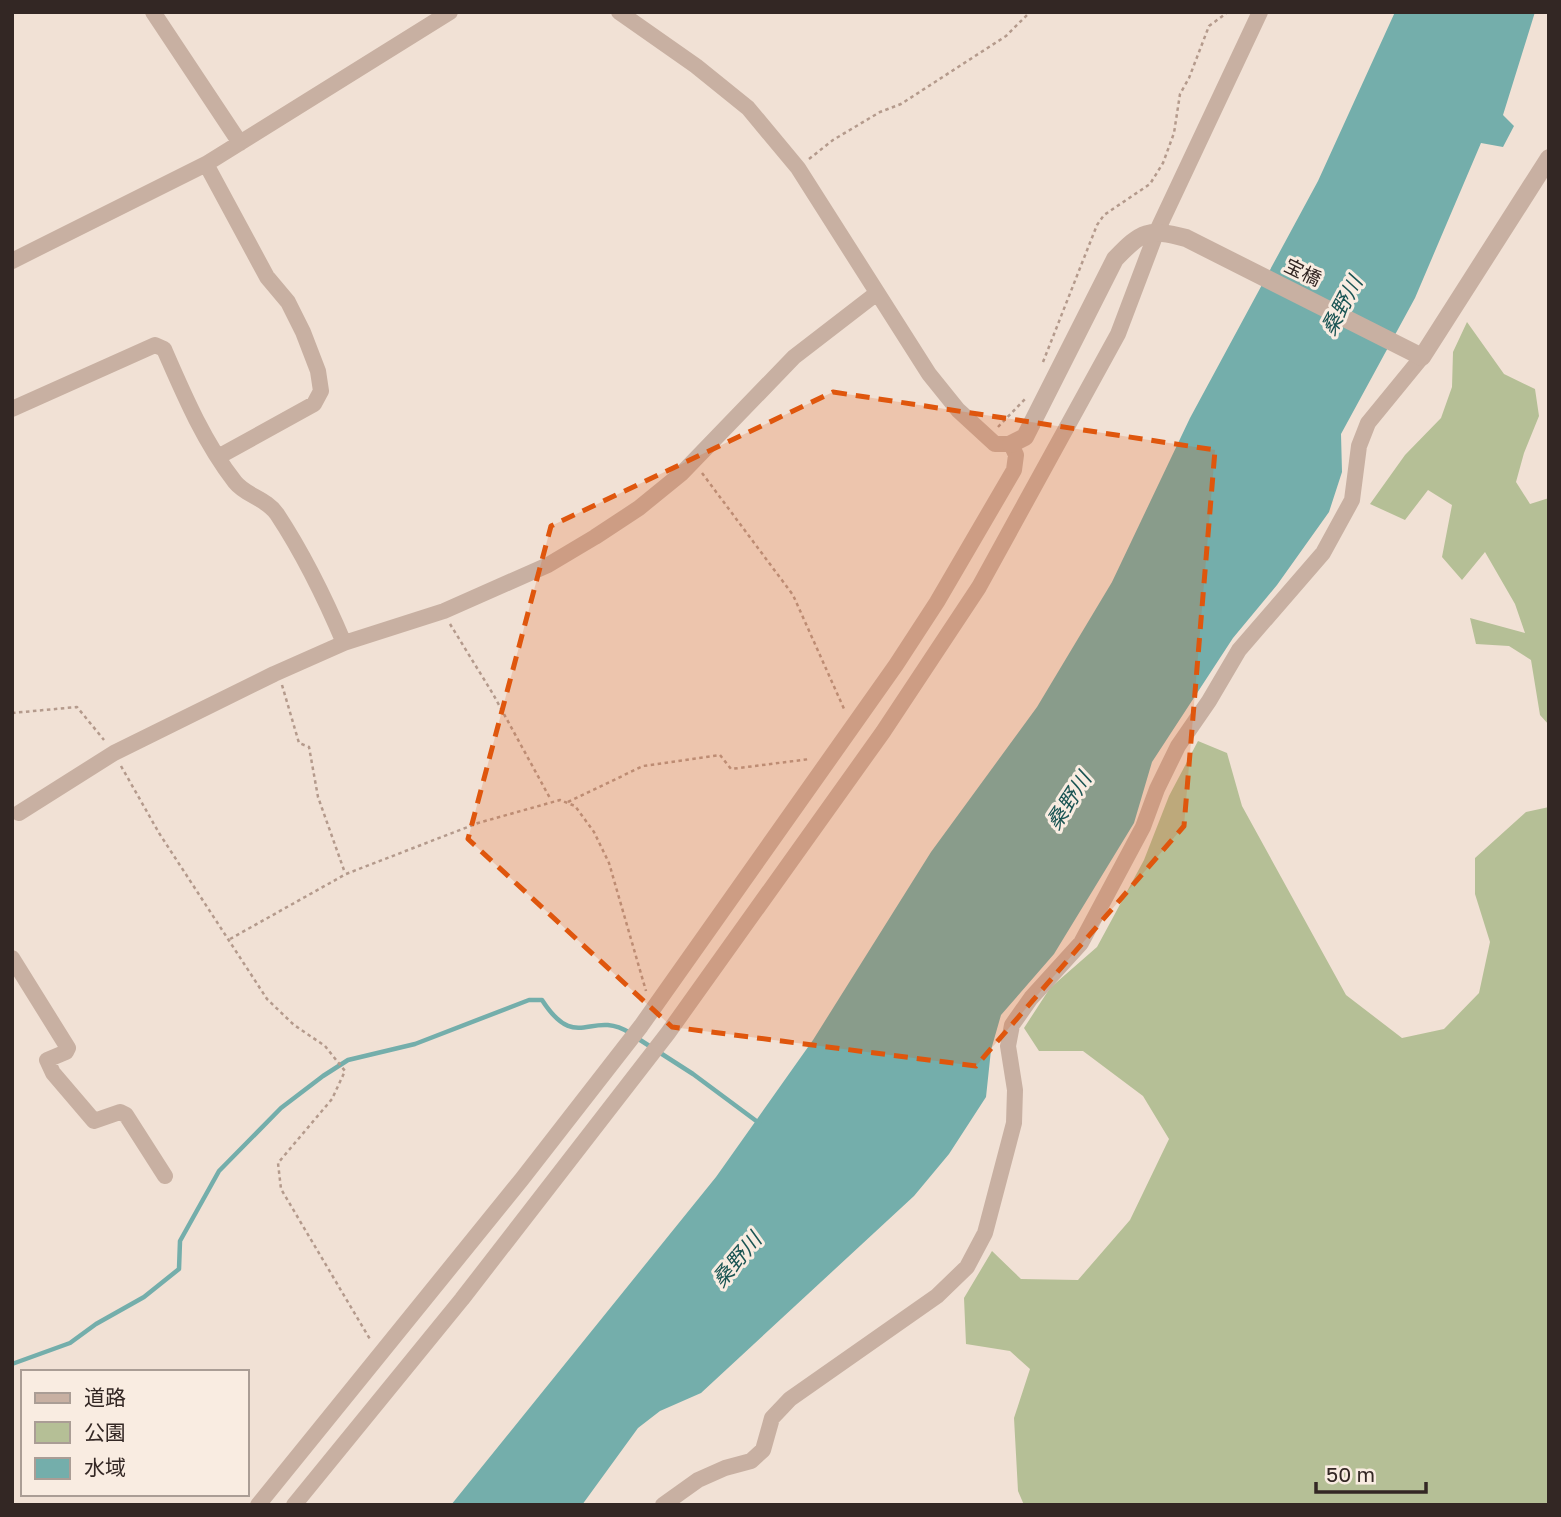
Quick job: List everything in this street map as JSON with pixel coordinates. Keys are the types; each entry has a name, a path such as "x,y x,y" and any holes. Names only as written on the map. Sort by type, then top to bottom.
{"street":[{"path":"153,12 240,142"},
{"path":"12,261 206,164 450,12"},
{"path":"619,12 696,66 747,108 798,168 929,374 958,410 995,444 1011,444 1025,437 1115,259 1132,242 1157,230"},
{"path":"294,1505 462,1299 668,1033 883,732 979,587 1118,334 1157,230 1260,12"},
{"path":"663,1505 698,1480 725,1468 751,1461 763,1450 772,1418 790,1399 937,1296 967,1267 985,1233 1014,1124 1015,1090 1008,1046 1012,1025 1031,998 1081,943 1143,827 1157,789 1178,746 1239,650 1323,553 1352,500 1359,446 1368,423 1422,357 1549,158"},
{"path":"206,164 267,277 293,312 318,371 321,391 314,404 218,457"},
{"name":"宝橋","path":"1157,230 1186,238 1401,344 1422,357"},
{"path":"19,813 114,753 274,674 344,643 444,611 548,565 595,537 639,508 682,473 794,357 877,293"},
{"path":"12,409 155,345 164,349 188,404 218,457 237,485 267,502 276,513 315,577 344,643"},
{"path":"258,1505 523,1179 656,1005 937,602 1014,470 1016,455 1011,444"},
{"path":"12,958 68,1048 66,1052 47,1060 53,1073 94,1121 120,1112 126,1115 165,1176"}],"path":[{"path":"798,168 833,140 880,112 901,104 1006,36 1030,12"},
{"path":"1041,370 1097,226 1104,215 1150,184 1163,163 1174,133 1180,94 1209,26 1228,12"},
{"path":"988,438 1027,397"},
{"path":"693,459 772,570 793,595 852,727"},
{"path":"444,611 551,800"},
{"path":"274,674 285,688 299,743 309,747 318,797 346,874"},
{"path":"12,713 77,707 114,753 159,832 267,999 294,1025 325,1046 345,1071 332,1099 278,1163 281,1189 353,1316 368,1338 382,1352"},
{"path":"230,939 346,874 478,823 551,800 568,802 643,766 720,755 731,769 832,756"},
{"path":"568,802 594,832 609,863 647,994 656,1005"}],"highlighted area":[{"path":"833,392 1215,450 1184,826 976,1066 672,1027 468,839 551,526"}],"green space":[{"path":"1467,322 1504,374 1535,389 1539,416 1516,482 1530,504 1549,498 1549,725 1540,715 1531,660 1509,646 1476,644 1470,618 1525,633 1515,604 1485,552 1462,580 1442,557 1452,505 1428,490 1405,520 1370,504 1405,455 1441,418 1452,387 1453,352"},
{"path":"1198,741 1227,753 1242,806 1346,995 1402,1038 1444,1029 1479,993 1490,942 1475,894 1475,858 1526,812 1549,807 1549,1505 1024,1505 1018,1491 1014,1418 1030,1369 1010,1351 966,1344 964,1298 992,1251 1021,1279 1078,1280 1130,1220 1169,1139 1143,1096 1083,1051 1039,1051 1024,1028 1050,988 1097,947 1144,860 1169,796"}],"water":[{"name":"桑野川","path":"1395,12 1535,12 1503,115 1514,126 1503,147 1481,143 1415,298 1341,434 1342,472 1329,512 1277,585 1233,638 1152,762 1134,823 1054,954 1001,1015 991,1050 986,1097 949,1154 914,1196 701,1393 660,1411 638,1428 582,1505 451,1505 716,1177 813,1040 931,852 1037,707 1112,582 1190,418 1318,181"}],"waterway":[{"path":"12,1364 70,1343 96,1324 144,1297 179,1269 180,1241 219,1171 281,1108 348,1060 415,1044 529,1000 542,1000 554,1016 575,1028 604,1025 630,1033"},
{"path":"637,1038 693,1074 759,1123"}]}
